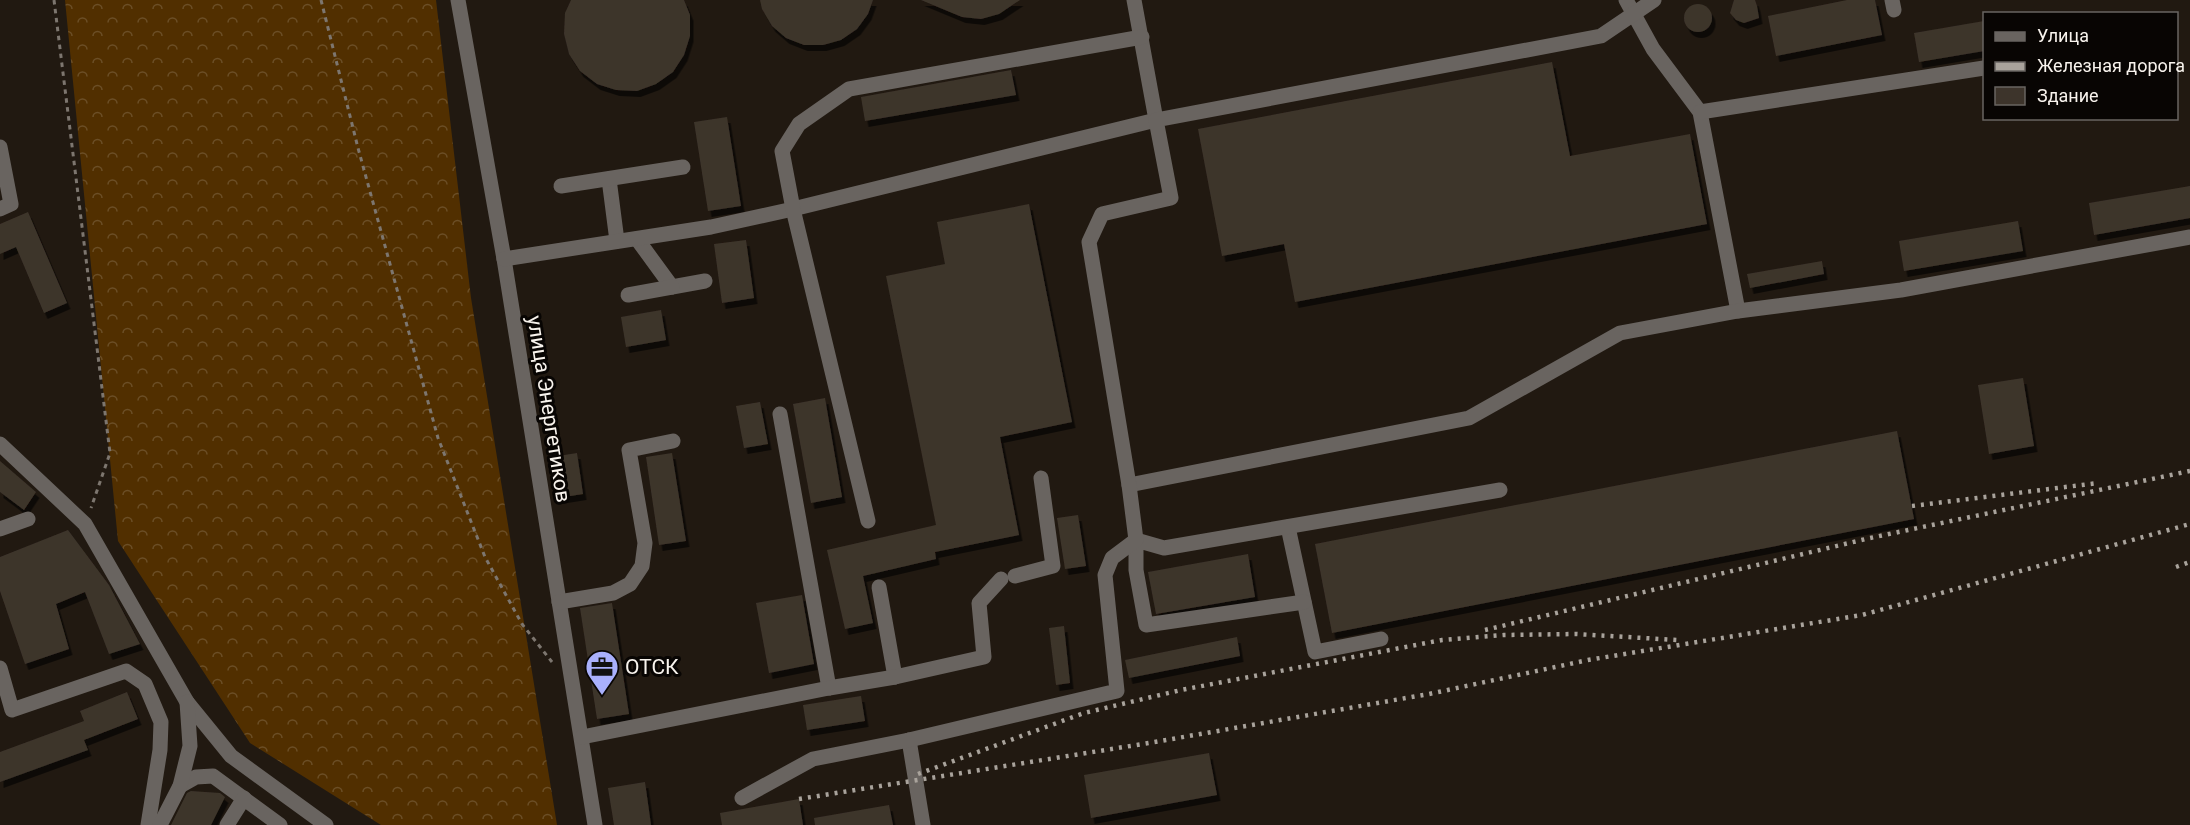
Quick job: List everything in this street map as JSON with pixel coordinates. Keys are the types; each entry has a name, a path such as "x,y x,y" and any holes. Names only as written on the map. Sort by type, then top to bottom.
{"street":[{"name":"улица Энергетиков","path":"458,0 504,259 595,825"},
{"path":"1134,0 1171,198 1102,214 1089,242 1129,484 1136,540 1136,570 1146,625 1304,602"},
{"path":"504,259 711,227 1156,120 1601,36 1630,7 1654,0"},
{"path":"1630,7 1653,49 1700,112 1738,311"},
{"path":"868,521 793,209 782,151 799,124 849,88 1142,37"},
{"path":"1700,112 1983,68"},
{"path":"0,147 11,204 0,209"},
{"path":"561,186 683,167"},
{"path":"609,179 617,242"},
{"path":"1129,484 1468,418 1620,333 1738,311 1901,290 2190,237"},
{"path":"637,238 672,287"},
{"path":"628,295 705,281"},
{"path":"780,414 829,688"},
{"path":"559,603 613,593 630,584 642,566 645,543 629,450 673,441"},
{"path":"0,444 85,524 187,702 231,756 326,825"},
{"path":"582,737 896,677 984,657 979,603 1008,578 1053,566 1041,478"},
{"path":"1136,540 1164,548 1500,490"},
{"path":"0,529 28,519"},
{"path":"1288,527 1315,652 1381,639"},
{"path":"742,798 813,759 909,740 1117,691 1105,575 1112,558 1136,540"},
{"path":"879,587 896,677"},
{"path":"0,668 12,710 126,671 145,684 161,722 160,750 148,825"},
{"path":"160,825 180,786 190,746 187,702"},
{"path":"909,740 923,825"},
{"path":"180,786 196,777 213,776 280,825"},
{"path":"227,825 244,798"}],"path":[{"path":"54,0 110,453 85,524"},
{"path":"321,0 358,148 438,438 486,557 522,624 556,667"}],"green space":[{"path":"65,0 436,0 471,298 557,825 381,825 250,743 118,541"}],"building":[{"path":"571,0 684,0 690,15 690,36 684,55 673,72 656,84 637,91 616,90 597,84 580,71 569,54 564,34 565,13"},
{"path":"760,0 873,0 868,14 857,29 841,40 823,45 804,45 786,38 772,26 762,9"},
{"path":"921,0 1020,0 999,14 981,19 962,17"},
{"path":"1734,0 1755,0 1759,18 1744,23 1736,20 1730,13"},
{"path":"1847,0 1875,0 1882,35 1776,56 1768,16"},
{"path":"1698,4 1708,8 1712,18 1708,28 1698,32 1688,28 1684,18 1688,8"},
{"path":"1983,21 1983,51 1919,62 1914,33"},
{"path":"1552,62 1570,156 1690,134 1707,224 1295,302 1284,244 1222,256 1198,129"},
{"path":"1011,70 1016,95 865,121 861,97"},
{"path":"727,117 741,206 708,211 694,122"},
{"path":"2190,186 2190,218 2094,235 2089,203"},
{"path":"1029,204 1072,422 1000,437 1019,535 935,552 936,559 863,576 873,623 845,629 827,550 936,525 886,276 945,264 937,222"},
{"path":"28,212 67,303 44,313 16,247 0,254 0,224"},
{"path":"2018,221 2023,251 1904,271 1899,241"},
{"path":"746,240 754,298 722,303 714,244"},
{"path":"1822,261 1824,274 1750,288 1747,274"},
{"path":"661,310 666,340 626,347 621,317"},
{"path":"2023,378 2034,446 1989,454 1978,385"},
{"path":"825,398 842,497 811,503 793,404"},
{"path":"760,402 768,444 744,448 736,406"},
{"path":"1897,431 1914,519 1332,633 1315,544"},
{"path":"577,453 583,494 558,498 552,457"},
{"path":"672,453 686,541 659,545 646,457"},
{"path":"0,461 36,492 24,510 0,492"},
{"path":"1078,515 1086,566 1065,569 1057,518"},
{"path":"68,530 109,585 140,644 109,654 85,592 56,604 69,649 25,664 0,591 0,557"},
{"path":"1248,554 1255,597 1156,614 1148,572"},
{"path":"802,595 814,664 769,673 756,603"},
{"path":"612,603 629,714 597,719 580,608"},
{"path":"1064,626 1070,683 1056,685 1049,628"},
{"path":"1237,637 1240,656 1129,678 1125,660"},
{"path":"127,692 138,719 84,740 88,750 0,782 0,752 84,721 80,711"},
{"path":"861,696 865,721 807,730 803,705"},
{"path":"1209,753 1217,795 1091,818 1084,775"},
{"path":"645,782 651,825 614,825 608,788"},
{"path":"191,791 220,793 225,797 211,825 171,825 187,793"},
{"path":"799,799 803,825 722,825 720,813"},
{"path":"889,805 893,825 815,825 814,818"}],"railway":[{"path":"1485,630 1870,538 2190,471"},
{"path":"1912,506 2098,483"},
{"path":"799,799 1149,743 1429,694 1588,660 1862,615 2190,524"},
{"path":"2176,567 2190,562"},
{"path":"918,774 1084,713 1181,690 1442,640 1504,635 1576,634 1677,640"}],"place":[{"name":"ОТСК","path":"602,696"}]}
